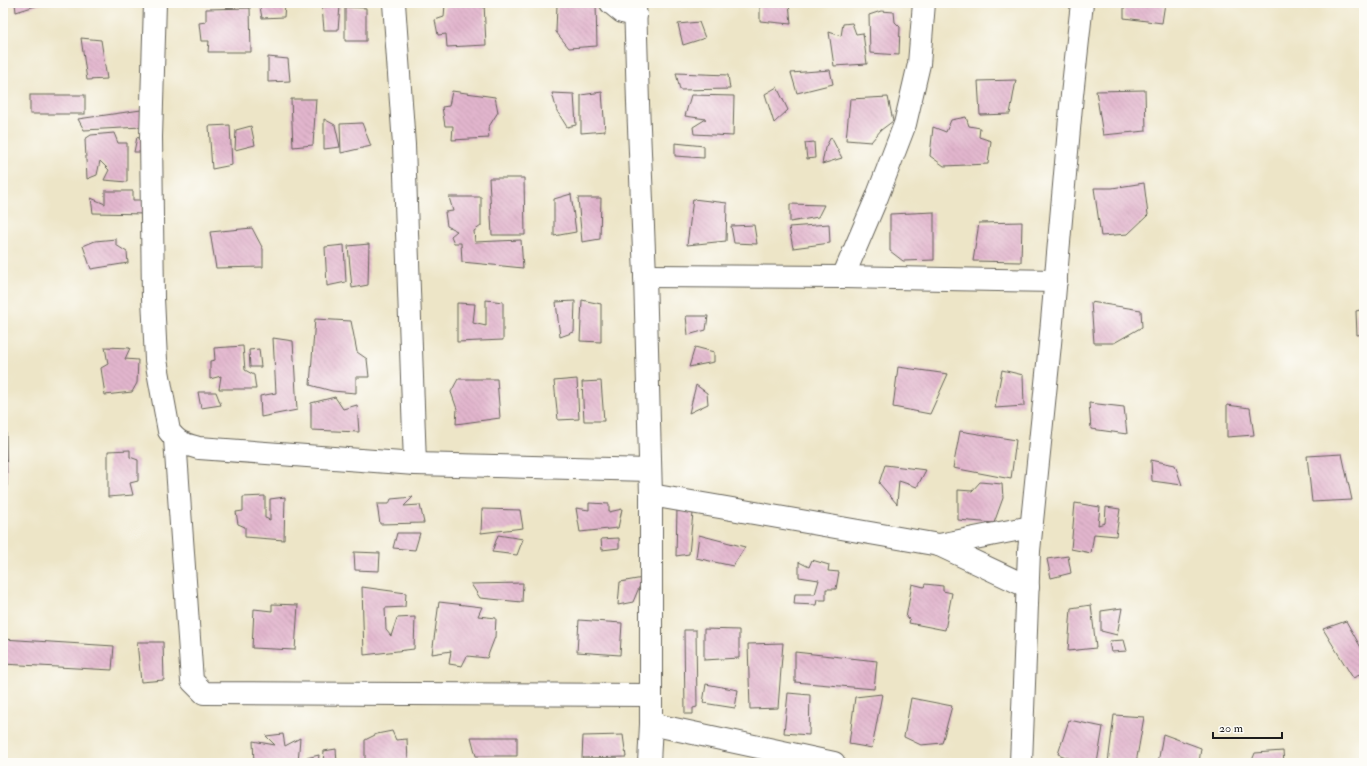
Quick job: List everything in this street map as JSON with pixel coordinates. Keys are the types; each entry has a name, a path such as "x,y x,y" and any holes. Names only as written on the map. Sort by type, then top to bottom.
{"street":[{"path":"155,3 151,137 153,298 156,360 168,431 175,439 183,444 199,448 415,464 650,470"},
{"path":"394,3 404,145 415,464"},
{"path":"611,3 622,12 635,9 645,276 651,495 651,724 649,763"},
{"path":"843,277 877,197 905,124 919,64 924,3"},
{"path":"1021,763 1031,527 1082,3"},
{"path":"645,276 843,277 1056,281"},
{"path":"175,439 192,681 204,693 651,694"},
{"path":"651,495 939,545 1028,587"},
{"path":"939,545 1031,527"},
{"path":"651,724 834,763"}],"building":[{"path":"15,3 45,3 16,12"},
{"path":"253,3 285,3 284,17 262,18 260,7 254,5"},
{"path":"484,3 486,45 447,47 446,34 438,35 435,20 444,17 445,4"},
{"path":"596,3 597,46 569,48 556,32 557,4"},
{"path":"760,3 789,3 791,24 760,21"},
{"path":"1124,3 1165,3 1162,23 1124,18"},
{"path":"340,6 338,30 324,30 322,7"},
{"path":"345,7 366,8 366,41 345,41"},
{"path":"250,8 251,52 208,52 209,41 201,41 199,23 206,22 206,9"},
{"path":"881,11 894,12 895,22 900,27 899,55 870,53 869,15"},
{"path":"699,22 705,38 683,45 678,24"},
{"path":"852,23 856,34 863,33 867,64 834,66 829,32 841,36 843,24"},
{"path":"81,38 101,40 107,79 87,80"},
{"path":"268,57 288,59 290,81 268,82"},
{"path":"830,70 833,84 797,93 791,73"},
{"path":"676,73 728,75 730,89 680,90"},
{"path":"1016,80 1010,114 980,115 978,81"},
{"path":"777,87 788,110 774,123 765,94"},
{"path":"1145,90 1146,131 1103,135 1096,91"},
{"path":"452,91 495,97 498,112 488,128 489,138 452,140 453,126 445,126 442,107 449,106"},
{"path":"602,92 605,131 581,133 581,95"},
{"path":"552,93 574,94 576,125 567,127 557,111"},
{"path":"30,95 85,95 85,114 30,114"},
{"path":"691,95 734,96 733,136 694,134 693,127 706,119 685,116"},
{"path":"888,97 893,121 881,130 871,142 846,140 850,99"},
{"path":"291,99 316,99 313,145 293,147"},
{"path":"141,110 142,127 84,130 78,119"},
{"path":"966,117 969,126 980,128 979,137 991,141 988,164 944,166 930,156 933,127 946,132 951,120"},
{"path":"324,119 335,125 340,147 324,149"},
{"path":"362,123 371,146 341,153 340,124"},
{"path":"230,125 232,165 212,169 209,126"},
{"path":"251,126 255,145 235,150 236,130"},
{"path":"114,133 118,143 127,143 127,182 104,180 109,170 100,161 97,175 87,179 85,139 91,135"},
{"path":"137,137 145,141 142,152 134,152"},
{"path":"831,137 842,158 822,164 825,148"},
{"path":"814,142 815,158 807,159 805,143"},
{"path":"675,143 704,146 704,158 675,156"},
{"path":"489,178 524,178 525,235 492,235"},
{"path":"1144,183 1148,215 1128,234 1101,236 1094,188 1112,188"},
{"path":"105,191 133,191 133,200 143,200 147,214 93,213 91,198 105,204"},
{"path":"571,194 576,232 554,236 554,199"},
{"path":"449,197 481,197 481,226 474,231 475,242 521,240 523,268 462,262 461,243 454,243 451,236 457,231 447,226 445,212 453,211"},
{"path":"578,198 601,198 600,239 582,242"},
{"path":"693,199 727,203 726,241 687,245"},
{"path":"790,204 824,205 818,217 790,222"},
{"path":"934,212 934,260 903,261 890,251 890,214"},
{"path":"1022,222 1021,262 973,261 979,223"},
{"path":"829,224 830,243 793,248 789,227"},
{"path":"754,225 757,244 734,243 731,226"},
{"path":"252,228 263,249 263,267 216,268 210,232"},
{"path":"116,239 116,245 127,252 128,263 91,269 83,246 95,241"},
{"path":"369,244 368,285 352,288 348,246"},
{"path":"344,245 346,282 327,286 325,247"},
{"path":"486,300 503,302 503,340 457,342 457,303 475,304 473,323 486,326"},
{"path":"582,300 601,304 601,342 580,341"},
{"path":"575,301 574,332 560,337 556,302"},
{"path":"1091,302 1141,310 1142,327 1114,343 1094,343"},
{"path":"1364,309 1364,334 1357,335 1356,311"},
{"path":"686,316 708,316 706,330 688,335"},
{"path":"315,319 351,321 357,352 367,359 369,377 356,377 356,393 332,391 310,385"},
{"path":"273,338 293,341 297,410 261,417 260,396 276,393"},
{"path":"243,346 245,370 254,375 256,389 219,389 221,376 210,379 210,361 215,360 214,348"},
{"path":"105,347 130,348 125,359 138,360 137,383 132,392 105,395 101,368 108,364"},
{"path":"695,347 714,352 714,362 689,367"},
{"path":"259,349 261,367 250,367 249,350"},
{"path":"898,367 948,374 930,414 893,407"},
{"path":"1002,370 1023,375 1024,406 995,408"},
{"path":"458,379 497,379 500,418 456,424 457,409 451,392"},
{"path":"577,379 579,419 558,420 554,381"},
{"path":"601,381 604,421 584,421 582,382"},
{"path":"696,385 707,393 708,404 689,413"},
{"path":"198,392 216,392 221,405 201,408"},
{"path":"335,397 343,409 357,405 359,432 311,430 311,403"},
{"path":"1089,403 1124,407 1127,434 1091,429"},
{"path":"1227,405 1250,408 1254,435 1227,437"},
{"path":"3,430 6,430 7,486 3,486"},
{"path":"960,431 1016,440 1011,479 953,468"},
{"path":"130,450 130,457 138,460 138,481 130,483 133,495 108,497 108,451"},
{"path":"1342,454 1352,500 1312,502 1307,456"},
{"path":"1151,460 1175,465 1182,485 1152,481"},
{"path":"885,465 926,470 917,487 899,481 897,504 879,483"},
{"path":"980,482 1002,484 1003,498 994,523 958,520 958,490 972,491"},
{"path":"265,496 265,518 270,520 270,499 285,497 284,540 245,537 245,527 238,524 236,512 243,511 243,497"},
{"path":"413,497 404,506 420,505 424,523 380,524 377,504 389,504 391,499"},
{"path":"589,503 609,504 609,512 622,509 618,528 580,532 576,508 589,510"},
{"path":"1075,503 1100,507 1098,525 1105,523 1106,507 1120,509 1116,536 1094,534 1091,553 1071,549"},
{"path":"677,508 693,513 689,554 676,556"},
{"path":"482,509 520,510 523,528 481,533"},
{"path":"397,533 420,533 415,550 393,548"},
{"path":"498,535 523,539 517,555 492,552"},
{"path":"699,535 745,547 733,566 696,558"},
{"path":"619,538 619,548 602,550 601,539"},
{"path":"354,552 380,553 379,571 355,570"},
{"path":"1068,556 1071,573 1051,578 1047,559"},
{"path":"812,560 829,565 828,571 839,572 836,589 826,589 826,600 817,600 816,605 794,604 795,594 815,594 819,580 799,577 799,562 809,567"},
{"path":"643,578 633,602 618,605 620,582"},
{"path":"523,583 522,602 480,598 471,584"},
{"path":"912,584 924,587 925,584 943,586 943,591 952,593 945,630 909,623 910,619 906,618"},
{"path":"362,587 406,593 405,607 385,608 386,630 391,636 397,618 415,617 414,649 364,655"},
{"path":"439,602 482,607 478,616 496,618 495,637 487,658 467,656 462,666 449,664 451,651 432,654"},
{"path":"272,604 298,605 295,650 252,648 254,609 272,611"},
{"path":"1091,605 1096,648 1068,651 1071,608"},
{"path":"1122,608 1117,635 1101,631 1101,611"},
{"path":"579,620 622,623 620,655 577,652"},
{"path":"1346,621 1364,653 1364,673 1353,678 1323,629"},
{"path":"704,629 739,630 739,658 704,660"},
{"path":"684,630 696,630 697,707 693,708 693,714 685,714"},
{"path":"3,639 114,646 112,670 3,664"},
{"path":"1124,640 1127,651 1111,652 1109,641"},
{"path":"137,642 163,642 164,680 141,682"},
{"path":"783,643 778,708 750,709 748,644"},
{"path":"795,652 877,661 874,689 795,682"},
{"path":"706,684 738,690 735,708 703,703"},
{"path":"788,693 810,695 809,735 784,733"},
{"path":"882,694 872,748 849,744 855,697"},
{"path":"911,698 952,706 942,743 921,745 904,737"},
{"path":"1114,715 1144,717 1136,763 1108,763"},
{"path":"1069,720 1103,727 1097,763 1081,763 1058,754"},
{"path":"392,731 396,740 407,739 408,763 365,763 365,740 377,734"},
{"path":"283,734 285,746 300,738 298,763 254,763 253,741 275,745 266,736"},
{"path":"1163,734 1201,748 1199,763 1158,763"},
{"path":"623,735 626,757 582,758 583,736"},
{"path":"471,737 517,737 517,756 476,756"},
{"path":"336,749 337,763 323,763 324,751"},
{"path":"1283,751 1284,763 1251,763 1255,753"},
{"path":"319,755 318,763 305,763 306,758"}]}
